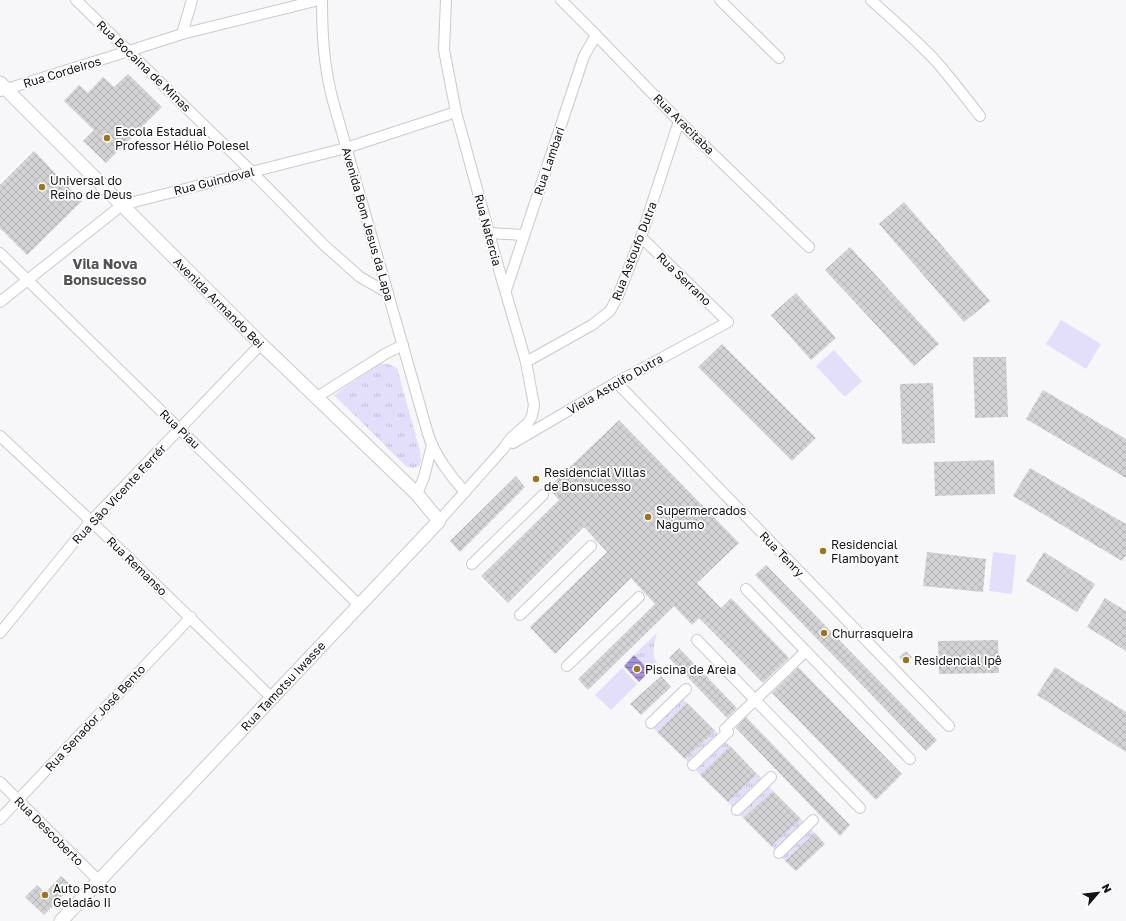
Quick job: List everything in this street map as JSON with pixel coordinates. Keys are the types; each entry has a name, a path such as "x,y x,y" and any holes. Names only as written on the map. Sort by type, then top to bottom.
{"street":[{"name":"Rua Bocaina de Minas","path":"76,0 251,171 325,246 360,277 388,293"},
{"path":"182,34 192,0"},
{"name":"Rua Cordeiros","path":"2,87 129,51 182,34 321,0"},
{"name":"Avenida Bom Jesus da Lapa","path":"321,0 326,75 432,445 456,484 465,492"},
{"name":"Rua Natercia","path":"446,0 444,50 456,112 526,362 534,405 532,416 528,423 511,438 504,449"},
{"name":"Rua Aracitaba","path":"561,0 680,121 809,247"},
{"path":"720,0 779,58"},
{"path":"871,0 934,59 980,116"},
{"name":"Rua Lambari","path":"506,290 584,56 596,35"},
{"name":"Avenida Armando Bei","path":"2,87 261,344 417,494 439,521"},
{"name":"Rua Guindoval","path":"0,302 122,205 346,148 456,112"},
{"name":"Rua Astoufo Dutra","path":"526,362 592,325 610,310 618,296 641,237 680,121"},
{"path":"489,233 524,235"},
{"name":"Rua Serrano","path":"641,237 728,322"},
{"name":"Rua Piau","path":"0,253 359,605"},
{"name":"Viela Astolfo Dutra","path":"504,449 616,382 728,322"},
{"name":"Rua São Vicente Ferrér","path":"0,633 91,521 261,344"},
{"path":"316,397 385,354 403,345"},
{"name":"Rua Tenry","path":"616,382 949,726"},
{"name":"Rua Remanso","path":"2,441 91,521 272,698"},
{"path":"417,494 422,484 432,445"},
{"name":"Rua Tamotsu Iwasse","path":"61,921 439,521 504,449"},
{"path":"472,564 543,495"},
{"path":"520,616 591,546"},
{"path":"746,588 910,759"},
{"path":"567,666 639,597"},
{"name":"Rua Senador José Bento","path":"0,819 190,617"},
{"path":"697,640 860,808"},
{"path":"693,766 754,700 806,650"},
{"path":"651,722 686,689"},
{"path":"737,810 771,777"},
{"name":"Rua Descoberto","path":"0,782 99,881"},
{"path":"779,854 813,820"}],"green space":[{"path":"1061,320 1101,344 1086,369 1046,344"},
{"path":"834,350 862,381 845,397 816,366"},
{"path":"379,364 389,364 397,368 420,451 421,461 419,466 413,468 407,467 334,395"},
{"path":"993,552 1016,555 1012,594 989,591"},
{"path":"657,633 654,645 654,656 657,664 650,671 634,655"},
{"path":"622,668 637,684 611,710 595,695"},
{"path":"682,698 687,703 657,732 652,726"},
{"path":"715,731 720,736 690,765 685,759"},
{"path":"725,741 730,746 700,775 695,769"},
{"path":"757,774 763,780 733,808 728,802"},
{"path":"768,785 773,791 743,818 739,814"},
{"path":"801,819 806,824 777,852 771,846"},
{"path":"810,828 815,833 785,861 780,855"}],"shaded area":[{"name":"Piscina de Areia","path":"634,655 650,671 639,682 624,666"}],"building":[{"path":"128,74 162,107 106,163 83,141 94,130 64,101 79,85 88,93 103,77 114,87"},
{"name":"Universal do Reino de Deus","path":"34,151 82,201 27,255 0,228 0,185"},
{"path":"904,202 990,301 964,322 879,224"},
{"path":"850,247 939,344 914,366 825,270"},
{"path":"796,293 836,338 811,360 771,315"},
{"path":"722,344 816,438 792,461 698,367"},
{"path":"973,357 1006,357 1008,417 975,418"},
{"path":"933,383 935,443 902,444 900,384"},
{"path":"1043,390 1126,439 1126,478 1026,419"},
{"path":"619,420 739,543 697,583 721,608 731,598 789,658 763,683 699,618 692,625 674,606 588,690 578,679 655,604 631,578 555,654 530,627 607,552 584,527 508,603 481,576 559,500 548,488"},
{"path":"994,460 995,494 935,496 934,462"},
{"path":"1030,468 1126,524 1126,555 1122,561 1013,496"},
{"path":"516,476 525,487 460,552 450,541"},
{"path":"927,552 986,559 983,592 923,586"},
{"path":"1044,552 1095,584 1077,612 1026,581"},
{"path":"766,565 937,740 926,751 755,575"},
{"path":"1105,598 1126,611 1126,651 1087,627"},
{"path":"998,640 999,673 939,674 938,641"},
{"path":"679,648 737,708 727,718 669,658"},
{"name":"Residencial Ipê","path":"906,651 912,657 905,663 899,657"},
{"path":"798,667 902,774 876,800 772,693"},
{"path":"1055,667 1126,712 1126,752 1037,695"},
{"path":"661,676 671,687 641,715 630,704"},
{"path":"687,703 715,731 685,759 657,732"},
{"path":"746,717 850,825 840,836 736,728"},
{"path":"730,746 757,774 728,802 700,775"},
{"path":"773,791 801,819 771,846 743,818"},
{"path":"815,833 825,844 796,871 785,861"},
{"name":"Auto Posto Geladão II","path":"61,876 72,886 44,915 25,897 37,885 45,893"}],"place":[{"name":"Escola Estadual Professor Hélio Polesel","path":"107,138"},
{"name":"Universal do Reino de Deus","path":"42,187"},
{"name":"Residencial Villas de Bonsucesso","path":"536,479"},
{"name":"Supermercados Nagumo","path":"648,517"},
{"name":"Residencial Flamboyant","path":"823,551"},
{"name":"Churrasqueira","path":"824,633"},
{"name":"Residencial Ipê","path":"906,660"},
{"name":"Piscina de Areia","path":"637,669"},
{"name":"Auto Posto Geladão II","path":"45,895"}],"district":[{"name":"Vila Nova Bonsucesso","path":"105,272"}]}
